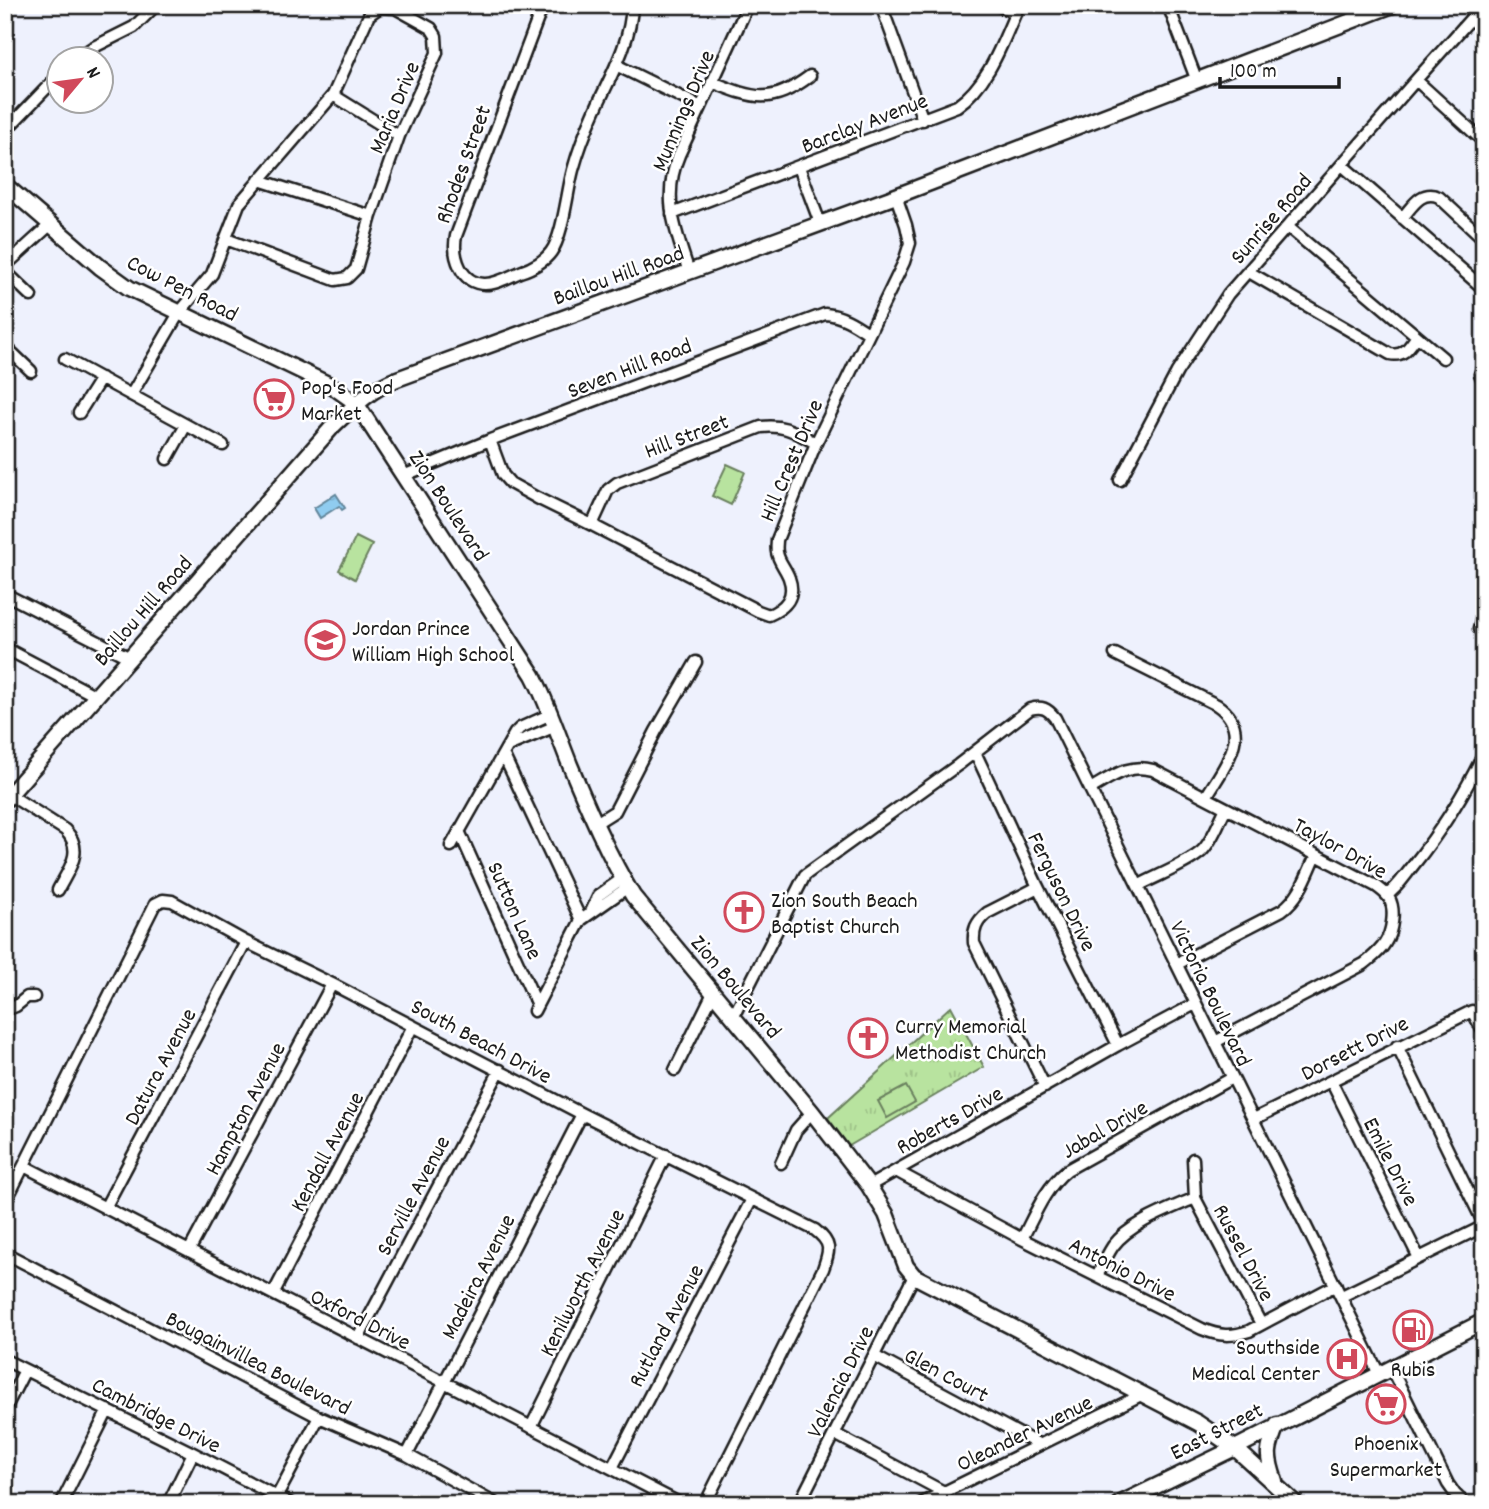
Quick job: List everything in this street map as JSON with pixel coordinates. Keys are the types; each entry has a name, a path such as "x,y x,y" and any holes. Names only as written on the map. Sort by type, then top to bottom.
{"main road":[{"name":"Baillou Hill Road","path":"7,797 334,425 356,403 376,389 895,196 1393,5"},
{"name":"Cow Pen Road","path":"5,185 100,267 129,288 332,386 356,403"},
{"name":"Zion Boulevard","path":"356,403 535,678 578,784 625,883 639,904 812,1112 869,1186 886,1213 906,1266 915,1276"},
{"path":"915,1276 1198,1423 1235,1448 1296,1504"},
{"name":"East Street","path":"1119,1504 1484,1321"},
{"path":"1275,1484 1268,1456 1277,1425"}],"street":[{"path":"94,46 134,27 156,5"},
{"name":"Rhodes Street","path":"542,5 455,242 457,261 463,274 482,284 499,281 530,268 550,253 556,241 574,168 593,115 616,65 632,5"},
{"name":"Munnings Drive","path":"689,272 672,214 670,194 675,165 748,5"},
{"path":"881,5 923,120"},
{"path":"998,5 1017,9"},
{"path":"1168,5 1198,81"},
{"name":"Sunrise Road","path":"1120,480 1177,372 1228,294 1483,5"},
{"name":"Maria Drive","path":"131,395 179,313 212,274 239,204 333,95 369,15 380,7 395,8 431,28 436,36 437,53 399,136 356,269 347,278 335,280 226,239"},
{"name":"Barclay Avenue","path":"672,214 952,109 973,93 989,69 1017,9"},
{"path":"616,65 701,107"},
{"path":"712,82 758,97 790,89 810,76"},
{"path":"1416,80 1484,142"},
{"path":"5,131 46,89"},
{"path":"333,95 399,136"},
{"path":"1342,165 1484,289"},
{"path":"799,167 820,223"},
{"path":"259,180 371,216"},
{"path":"1402,218 1420,198 1434,195 1484,239"},
{"name":"Hill Crest Drive","path":"490,440 503,475 510,483 758,611 769,615 781,609 790,600 790,580 777,552 777,540 816,443 904,262 910,243 895,196"},
{"path":"31,296 5,268 51,224"},
{"path":"1289,227 1443,358"},
{"path":"1250,272 1390,354 1406,351 1418,337"},
{"name":"Seven Hill Road","path":"403,475 825,314 834,315 868,333"},
{"path":"5,346 31,371"},
{"path":"65,359 223,445"},
{"path":"1484,362 1480,374 1484,383"},
{"path":"79,413 101,378"},
{"path":"167,459 186,425"},
{"name":"Hill Street","path":"592,525 608,490 617,483 761,427 785,427 816,443"},
{"path":"5,594 130,658"},
{"path":"1479,629 1484,610"},
{"path":"5,648 96,696"},
{"path":"1115,654 1226,712 1236,732 1235,741 1206,797"},
{"path":"596,823 615,811 656,731 696,662"},
{"name":"Victoria Boulevard","path":"975,752 1030,709 1039,707 1048,710 1055,718 1336,1285 1448,1484 1465,1504"},
{"path":"451,846 505,750 553,720"},
{"path":"505,750 581,920 625,883"},
{"path":"733,1017 805,875 975,752"},
{"name":"Ferguson Drive","path":"975,752 1038,887 1118,1045"},
{"path":"1387,895 1395,890 1427,848 1469,784 1484,753"},
{"name":"Taylor Drive","path":"1090,789 1125,770 1153,770 1376,886 1387,895 1392,905 1386,942 1380,951 1364,964 1215,1042"},
{"path":"7,797 71,836 75,852 58,890"},
{"path":"1138,886 1202,850 1226,808"},
{"name":"Sutton Lane","path":"459,831 535,1008 581,920"},
{"path":"1177,964 1291,904 1316,855"},
{"path":"1038,887 980,919 973,935 974,943 1045,1087"},
{"name":"South Beach Drive","path":"5,1203 155,904 163,900 172,901 246,942 825,1237 828,1254 823,1269 705,1504"},
{"name":"Datura Avenue","path":"106,1208 246,942"},
{"name":"Hampton Avenue","path":"189,1251 332,984"},
{"path":"675,1070 713,993"},
{"path":"5,1010 16,1006 27,997 34,997"},
{"name":"Roberts Drive","path":"869,1186 1195,1004"},
{"name":"Dorsett Drive","path":"1254,1119 1472,1011 1484,1033"},
{"name":"Kendall Avenue","path":"273,1294 413,1026"},
{"path":"1342,1296 1484,1225 1397,1046"},
{"name":"Serville Avenue","path":"358,1338 500,1070"},
{"name":"Jabal Drive","path":"1022,1239 1045,1194 1055,1180 1068,1170 1232,1079"},
{"name":"Emile Drive","path":"1331,1081 1419,1258"},
{"path":"781,1163 796,1130 812,1112"},
{"name":"Madeira Avenue","path":"407,1455 582,1114"},
{"name":"Kenilworth Avenue","path":"530,1427 666,1155"},
{"name":"Russel Drive","path":"1193,1159 1195,1198 1261,1324"},
{"name":"Oxford Drive","path":"24,1166 681,1504"},
{"name":"Antonio Drive","path":"896,1171 1022,1239 1215,1334 1237,1335 1336,1285"},
{"name":"Russel Drive","path":"1097,1276 1113,1246 1122,1237 1143,1222 1195,1198"},
{"name":"Rutland Avenue","path":"612,1468 752,1199"},
{"name":"Bougainvillea Boulevard","path":"5,1253 319,1417 407,1455 496,1504"},
{"name":"Valencia Drive","path":"799,1504 915,1276"},
{"name":"Glen Court","path":"874,1356 1040,1445"},
{"name":"Cambridge Drive","path":"5,1360 193,1452 275,1500 291,1504"},
{"path":"5,1409 25,1370"},
{"name":"Oleander Avenue","path":"920,1504 1143,1394"},
{"path":"61,1504 108,1410"},
{"path":"275,1500 319,1417"},
{"path":"835,1434 944,1492"},
{"path":"168,1504 193,1452"}],"green space":[{"path":"727,464 745,472 731,505 712,496"},
{"path":"356,537 372,545 355,579 339,570"},
{"path":"951,1006 984,1067 849,1146 828,1118"},
{"path":"906,1086 915,1102 887,1118 878,1101"}],"water":[{"path":"336,494 345,508 342,510 339,506 320,518 314,508"}],"place":[{"name":"Pop's Food Market","path":"274,399"},
{"name":"Jordan Prince William High School","path":"325,640"},
{"name":"Zion South Beach Baptist Church","path":"744,912"},
{"name":"Curry Memorial Methodist Church","path":"868,1038"},
{"name":"Rubis","path":"1413,1330"},
{"name":"Southside Medical Center","path":"1347,1359"},
{"name":"Phoenix Supermarket","path":"1386,1404"}]}
